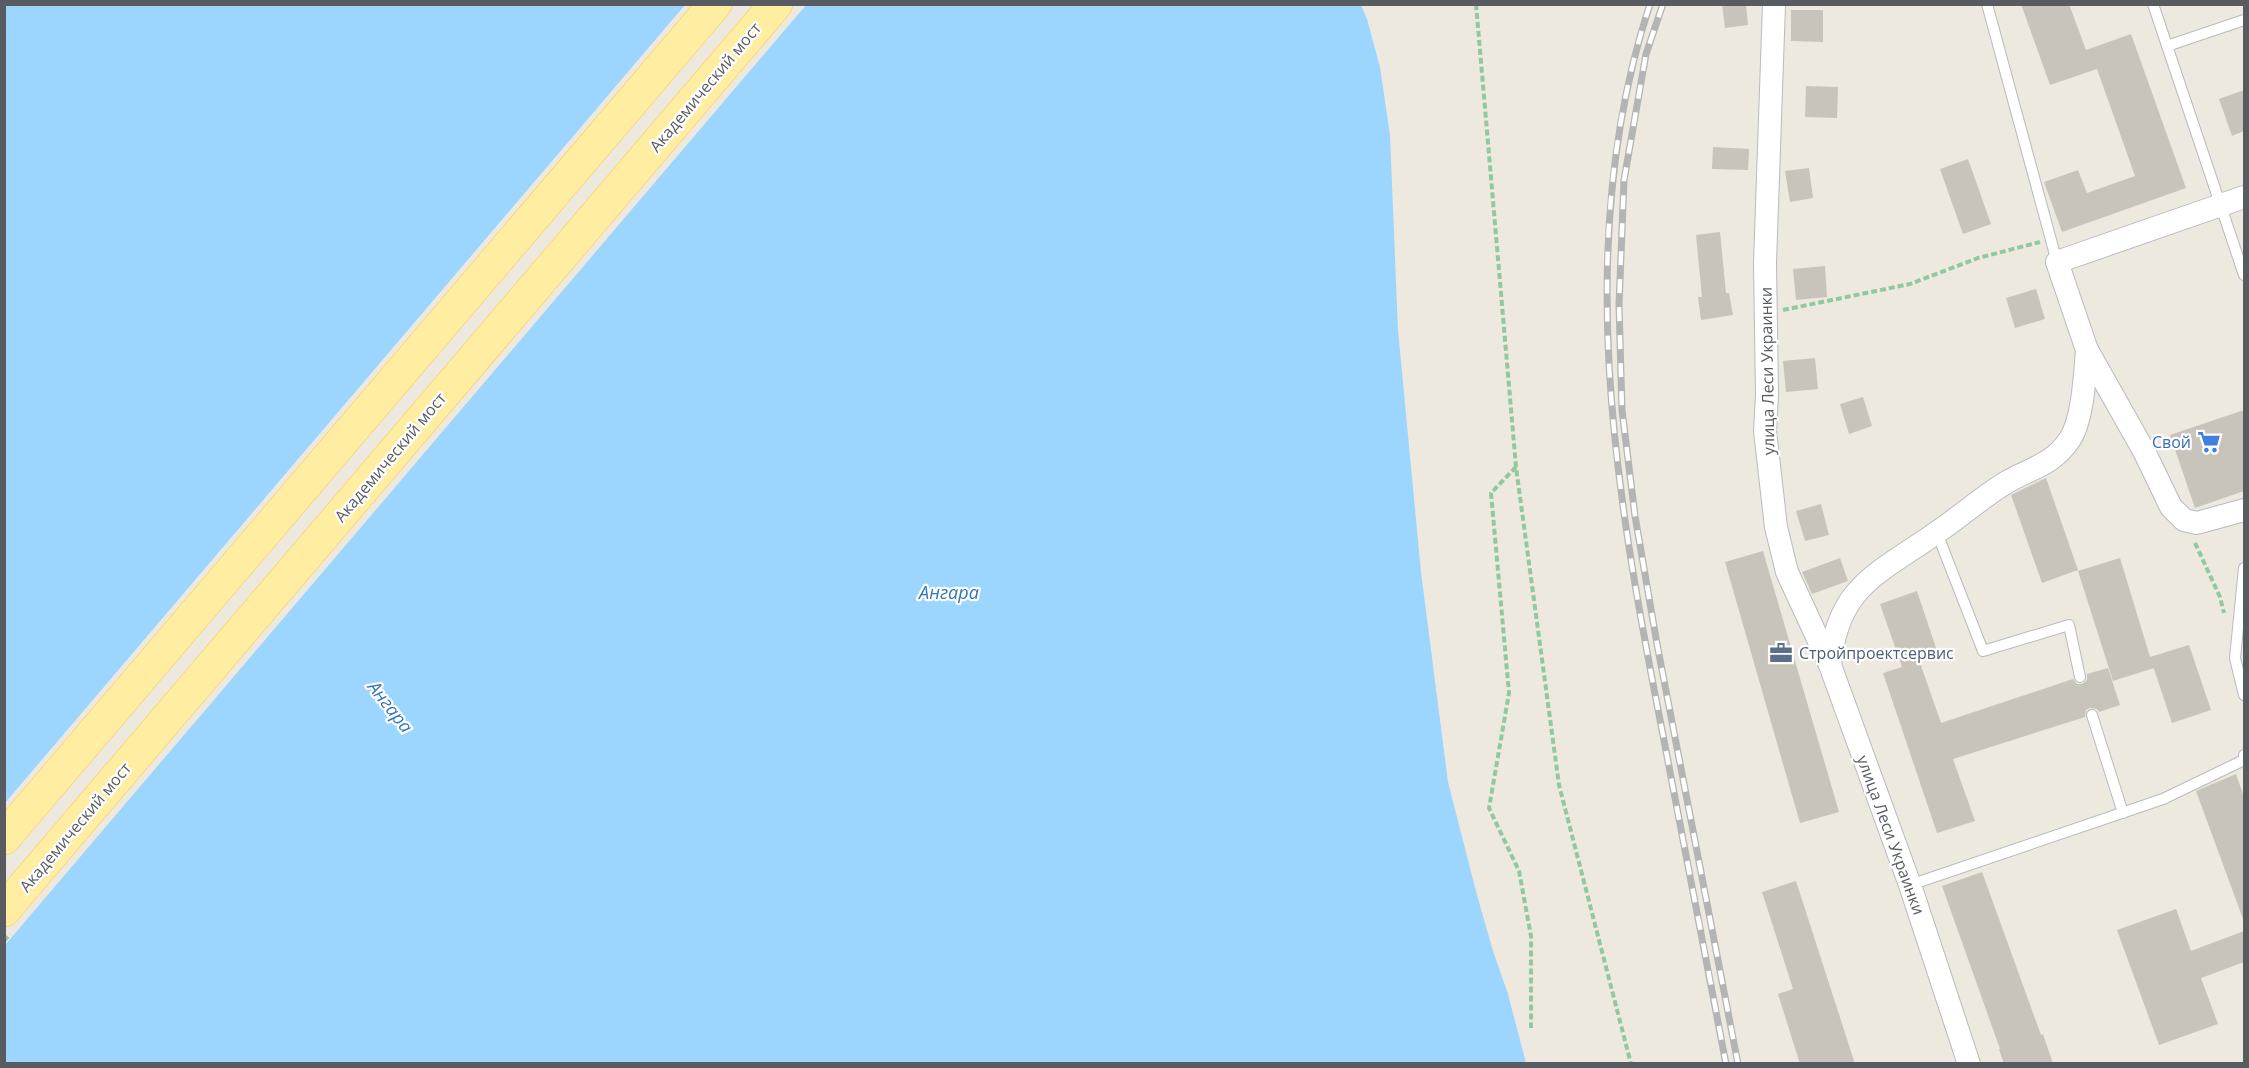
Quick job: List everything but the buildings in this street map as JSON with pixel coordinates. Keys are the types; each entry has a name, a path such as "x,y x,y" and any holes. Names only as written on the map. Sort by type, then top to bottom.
{"main road":[{"path":"4,838 715,4"},
{"name":"Академический мост","path":"4,910 776,4"}],"street":[{"name":"улица Леси Украинки","path":"1774,4 1769,114 1765,431 1776,527 1787,572 1830,665 1910,885 1969,1064"},
{"path":"2244,197 2057,262 2087,350 2144,451 2171,507 2184,520 2198,523 2244,513"},
{"path":"1830,665 1838,622 1848,601 1890,563 1937,533 1982,498 2008,481 2052,460 2060,453 2072,437 2081,402 2087,350"}],"lane":[{"path":"1987,4 2057,262"},
{"path":"2153,4 2244,275"},
{"path":"2167,46 2244,20"},
{"path":"1937,533 1983,651 2069,626 2080,677"},
{"path":"2244,568 2235,658 2244,695"},
{"path":"2092,715 2123,813"},
{"path":"1910,885 2163,799 2244,760 2244,755"}],"path":[{"path":"1476,4 1516,466 1559,785 1631,1064"},
{"path":"1765,314 1910,284 1978,258 2051,240"},
{"path":"1516,466 1491,493 1509,693 1489,808 1519,871 1531,936 1531,1028"},
{"path":"2184,520 2220,597 2225,617"}],"water":[{"name":"Ангара","path":"5,5 1361,5 1380,67 1390,135 1398,330 1421,572 1448,782 1477,895 1508,994 1526,1063 5,1064"}],"pier":[{"path":"685,5 806,5 5,945 5,803"}],"railway":[{"path":"1650,4 1626,93 1612,184 1607,275 1609,366 1617,458 1629,549 1726,1064"},
{"path":"1663,4 1646,54 1624,180 1619,305 1622,410 1635,516 1657,644 1738,1064"}],"place":[{"name":"Свой","path":"2209,442"},
{"name":"Стройпроектсервис","path":"1781,653"}]}
